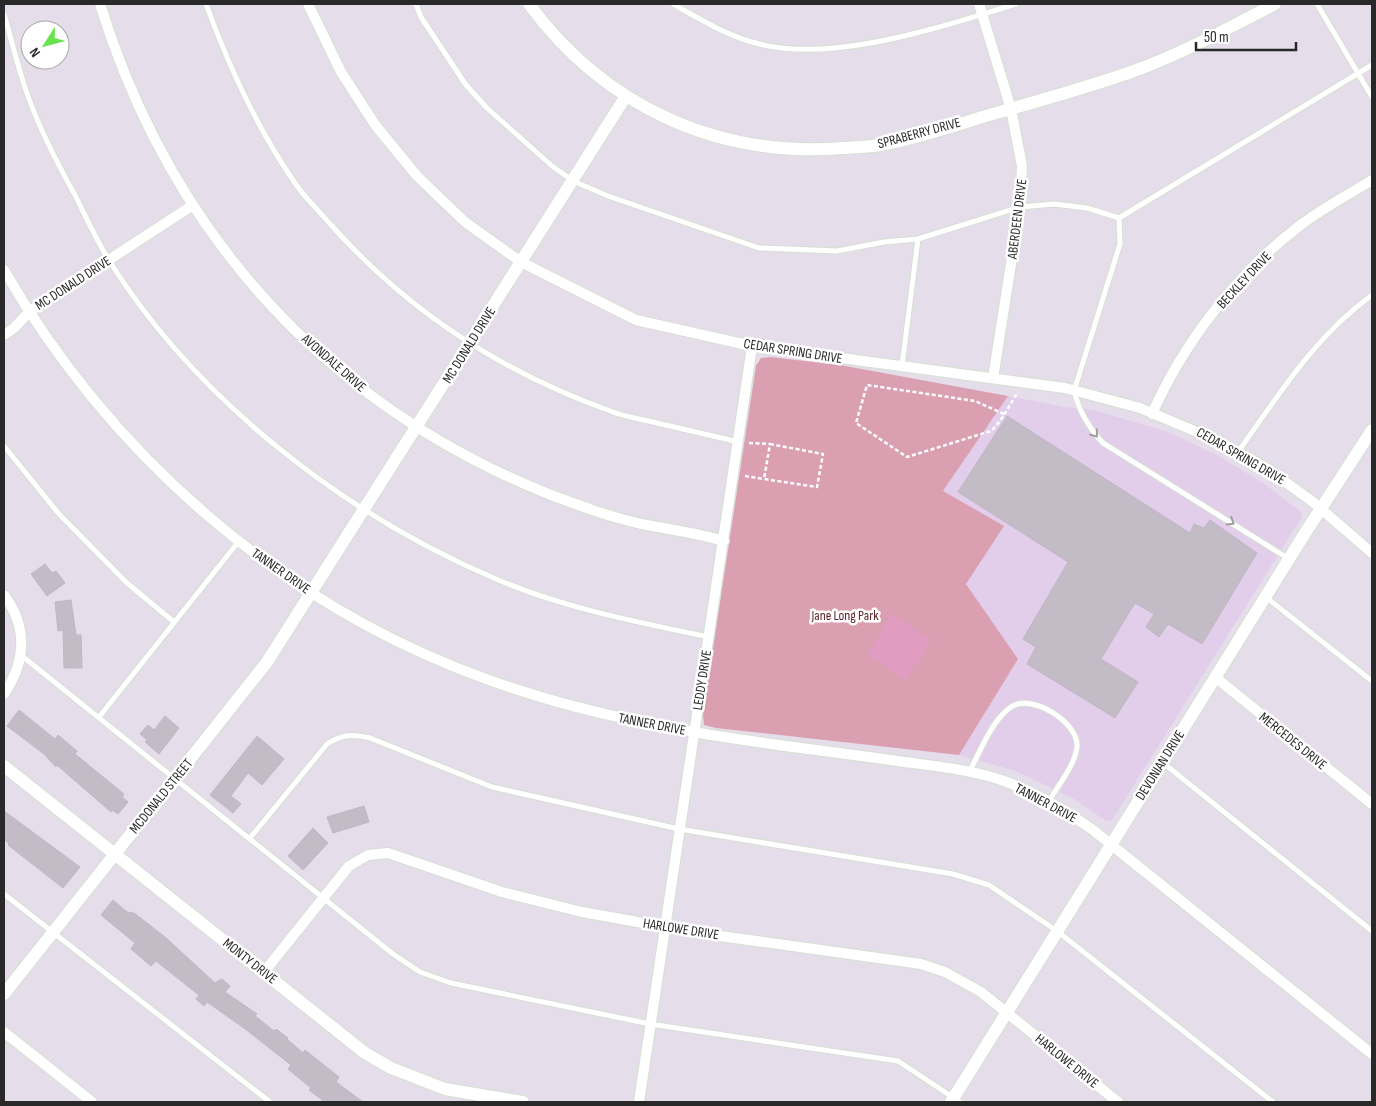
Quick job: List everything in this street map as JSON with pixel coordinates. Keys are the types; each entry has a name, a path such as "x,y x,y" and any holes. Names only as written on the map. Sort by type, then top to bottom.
{"street":[{"name":"AVONDALE DRIVE","path":"100,4 120,62 143,118 193,206 214,238 247,279 292,327 341,372 417,427 479,463 551,495 639,522 724,541"},
{"name":"CEDAR SPRING DRIVE","path":"308,4 341,72 376,126 417,176 465,222 521,262 636,320 752,346 1074,390 1140,408 1190,427 1238,452 1290,485 1372,553"},
{"name":"SPRABERRY DRIVE","path":"529,4 560,42 585,66 626,96 672,120 720,138 749,146 807,151 880,145 1011,109 1134,71 1202,42 1275,4"},
{"name":"ABERDEEN DRIVE","path":"981,9 1011,109 1022,166 1020,207 993,378"},
{"name":"MC DONALD DRIVE","path":"312,593 626,96"},
{"name":"BECKLEY DRIVE","path":"1152,414 1178,362 1239,282 1299,226 1372,180"},
{"name":"MC DONALD DRIVE","path":"4,335 14,328 29,312 193,206"},
{"name":"TANNER DRIVE","path":"4,270 61,360 112,423 182,493 239,541 312,593 377,630 490,681 544,698 599,713 694,732 969,772 1015,785 1049,801 1076,817 1372,1054"},
{"name":"LEDDY DRIVE","path":"639,1102 752,346"},
{"name":"DEVONIAN DRIVE","path":"955,1101 1006,1013 1110,844 1265,596 1372,430"},
{"name":"MCDONALD STREET","path":"4,994 267,662 312,593"},
{"path":"4,595 18,619 22,645 22,656 16,676 4,694"},
{"name":"MERCEDES DRIVE","path":"1215,677 1372,804"},
{"name":"MONTY DRIVE","path":"4,766 365,1053 391,1068 446,1089 523,1102"},
{"name":"HARLOWE DRIVE","path":"264,972 349,866 368,855 388,853 502,892 582,912 664,927 921,964 962,981 1006,1013 1118,1102"},
{"path":"4,1032 92,1102"}],"lane":[{"path":"206,4 226,58 256,121 296,185 357,254 402,295 469,344 542,382 615,413 739,442"},
{"path":"416,4 421,17 466,85 487,108 552,166 573,180 608,196 759,248 837,251 884,242 918,239 1020,207 1054,204 1087,208 1119,218 1372,65"},
{"path":"673,4 707,23 752,42 788,49 835,49 922,31 981,9 1016,4"},
{"path":"1317,4 1372,97"},
{"path":"4,14 27,95 34,112 52,153 109,260 132,294 181,354 213,388 275,445 364,511 420,544 497,580 579,609 709,638"},
{"path":"1119,218 1120,244 1074,390 1078,404 1091,431 1103,443 1289,559"},
{"path":"902,366 918,239"},
{"path":"1238,452 1311,350 1337,324 1372,295"},
{"path":"4,446 59,514 128,583 174,622"},
{"path":"98,717 239,541"},
{"path":"1265,596 1372,681"},
{"path":"22,656 393,954 420,972 451,983 650,1024 898,1061 955,1101"},
{"path":"969,772 1000,717 1012,706 1024,702 1037,705 1070,725 1077,747 1072,761 1049,801"},
{"path":"250,838 327,744 340,736 353,734 370,738 492,787 679,829 953,874 989,886 1057,931 1273,1102"},
{"path":"1162,762 1372,931"},
{"path":"4,894 270,1102"}],"path":[{"path":"1004,414 975,401 867,385 856,423 907,457 991,431 1004,414 1025,383"},
{"path":"739,442 770,444 822,454 817,487 745,476"},
{"path":"764,479 770,444"}],"shaded area":[{"path":"1008,396 1064,407 1094,410 1168,432 1219,456 1263,483 1300,511 1302,517 1112,820 1106,821 1074,799 1016,771 959,755 1018,659 966,584 943,491"},
{"path":"892,614 931,640 906,680 867,655"}],"green space":[{"name":"Jane Long Park","path":"770,357 840,365 1008,396 943,491 1004,526 966,584 1018,659 959,755 716,728 704,725 703,714 756,366 761,358"}],"building":[{"path":"1007,416 1190,533 1194,524 1204,528 1210,520 1257,553 1202,644 1168,624 1159,637 1146,627 1154,614 1135,603 1101,659 1138,682 1115,718 1027,664 1036,647 1023,639 1068,562 958,492"},
{"path":"45,564 52,573 56,571 65,583 47,596 31,574"},
{"path":"71,600 76,635 81,635 82,668 64,668 63,630 58,631 55,602"},
{"path":"19,710 55,739 58,735 77,751 75,754 124,794 122,797 128,802 118,814 112,810 111,812 57,765 56,767 44,754 7,726"},
{"path":"165,716 179,728 159,754 145,742 147,740 140,734 148,725 154,730"},
{"path":"257,736 284,759 262,785 248,773 231,796 241,804 233,813 210,795"},
{"path":"364,806 369,822 333,833 327,817"},
{"path":"4,811 80,867 63,888 8,845 4,839"},
{"path":"313,828 328,843 303,870 288,856"},
{"path":"113,900 127,912 134,913 165,937 215,983 222,979 230,986 225,992 257,1014 255,1016 274,1031 276,1029 288,1038 303,1053 305,1050 339,1077 336,1082 363,1102 325,1102 309,1090 311,1088 288,1069 291,1065 244,1028 207,1002 204,1006 196,999 199,995 156,961 151,966 131,949 135,943 101,915"}]}
